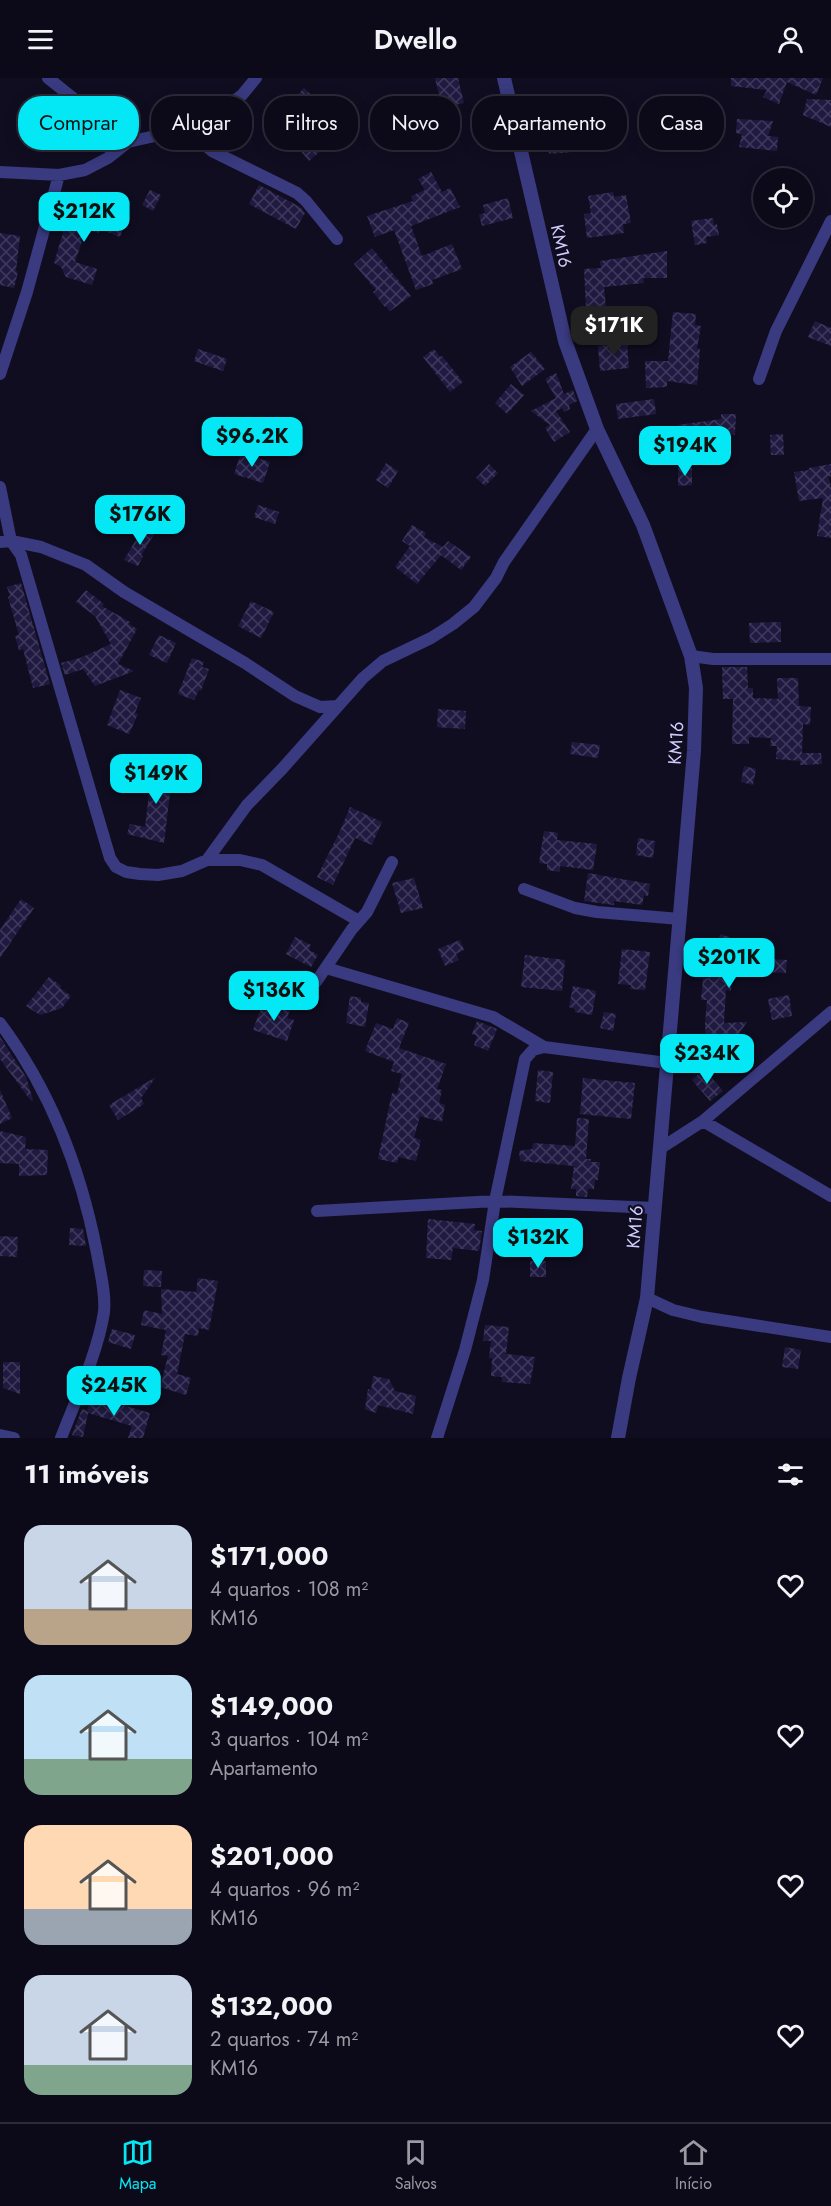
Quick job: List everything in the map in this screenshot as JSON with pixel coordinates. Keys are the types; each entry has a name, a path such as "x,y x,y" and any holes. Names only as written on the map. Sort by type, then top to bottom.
{"street":[{"path":"48,78 70,96"},
{"path":"241,96 256,78"},
{"name":"KM16","path":"504,78 565,341 597,429 644,525 691,656 696,688 696,717 680,918 647,1298 618,1438"},
{"path":"0,171 59,175 85,170 118,150"},
{"path":"211,150 297,193 337,239"},
{"path":"0,374 27,292 59,175"},
{"path":"759,379 776,331 831,221"},
{"path":"207,860 247,805 363,678 383,661 431,638 474,607 597,429"},
{"path":"0,487 5,542 21,555 110,858 116,867 126,872 158,875 182,871 207,860 240,860 262,865 359,921"},
{"path":"5,542 41,547 86,565 124,592 245,663 295,696 320,707 338,706"},
{"path":"691,656 713,659 831,659"},
{"path":"315,982 375,898 392,862"},
{"path":"524,889 575,908 597,912 680,918"},
{"path":"326,968 494,1017 544,1047 667,1064"},
{"path":"661,1148 703,1121 831,1012"},
{"path":"0,1023 17,1045 54,1111 86,1205 104,1289 104,1309 100,1332 62,1438"},
{"path":"437,1438 465,1350 483,1280 495,1201 525,1059 533,1050 544,1047"},
{"path":"703,1121 831,1196"},
{"path":"317,1211 495,1201 655,1208"},
{"path":"647,1298 673,1310 702,1317 831,1336"},
{"path":"0,1435 14,1438"}],"building":[{"path":"435,78 458,78 464,103 460,104 460,96 439,96"},
{"path":"731,78 823,78 816,95 787,82 779,104 763,97 767,90 731,86"},
{"path":"304,88 313,96 297,96"},
{"path":"807,99 831,100 831,127 803,115"},
{"path":"737,119 773,121 768,136 778,137 777,151 739,147 742,134 736,133"},
{"path":"300,150 322,150 309,161"},
{"path":"549,150 596,150 549,154"},
{"path":"431,172 442,192 450,188 460,207 411,226 422,256 452,244 462,269 432,280 433,284 416,290 394,230 375,237 367,216 413,201 411,196 425,190 418,179"},
{"path":"259,185 300,207 305,213 296,229 249,204"},
{"path":"150,190 161,195 153,211 142,205"},
{"path":"613,192 614,197 626,195 631,223 623,224 624,233 587,238 584,214 591,213 588,196"},
{"path":"508,198 513,218 482,226 479,215 485,213 483,205"},
{"path":"80,210 104,216 105,212 126,220 120,237 100,229 99,233 86,229 75,262 97,269 92,285 66,277 61,267 54,263 64,229 67,230 70,222 76,224"},
{"path":"713,218 719,235 706,237 707,243 695,245 691,221"},
{"path":"0,233 20,236 16,271 18,272 14,288 0,285"},
{"path":"372,248 411,296 390,311 373,292 376,290 354,264"},
{"path":"667,251 667,278 643,278 644,283 604,287 606,308 586,309 584,269 601,268 600,261"},
{"path":"673,312 696,314 695,325 701,326 697,348 700,349 697,385 667,381 667,387 646,388 645,361 668,361"},
{"path":"815,321 831,328 831,346 808,337"},
{"path":"627,343 629,368 600,371 598,346"},
{"path":"198,349 227,359 223,371 194,361"},
{"path":"434,349 463,382 450,392 423,357"},
{"path":"531,352 545,369 522,386 510,367"},
{"path":"556,373 564,394 573,390 577,401 569,405 570,409 564,412 562,408 556,411 570,432 554,442 545,428 550,425 531,411 556,398 545,379"},
{"path":"511,384 524,395 507,414 495,403"},
{"path":"654,399 656,414 618,419 616,404"},
{"path":"721,414 736,414 735,435 678,429 678,425 721,419"},
{"path":"676,434 675,457 647,461 644,439"},
{"path":"783,434 784,455 771,455 770,435"},
{"path":"241,453 270,462 263,483 234,474"},
{"path":"386,463 398,471 388,488 376,480"},
{"path":"489,464 498,473 485,486 476,478"},
{"path":"831,464 831,476 828,477 831,487 831,538 817,536 823,498 799,501 794,472"},
{"path":"678,468 692,468 692,485 678,486"},
{"path":"258,505 279,512 275,524 254,517"},
{"path":"163,506 174,512 166,528 154,522"},
{"path":"145,524 156,531 141,556 143,556 138,566 124,560"},
{"path":"412,525 426,533 424,537 443,547 448,541 471,557 461,570 441,555 417,584 395,567 410,546 402,541"},
{"path":"21,583 50,684 33,688 23,649 19,650 15,636 19,635 8,597 10,596 7,587"},
{"path":"86,590 104,604 102,606 130,622 129,624 137,629 118,664 134,671 95,686 83,669 65,675 61,663 80,658 111,644 95,616 76,602"},
{"path":"251,601 274,612 261,638 238,626"},
{"path":"781,622 781,642 750,643 749,623"},
{"path":"159,635 176,643 167,663 149,655"},
{"path":"192,658 204,662 202,667 209,669 201,691 199,690 194,700 178,694"},
{"path":"722,667 747,667 748,688 753,688 753,698 778,699 777,678 798,678 799,706 811,707 810,725 803,724 802,753 821,753 822,764 800,765 800,761 776,759 777,746 770,746 771,738 749,737 749,744 732,744 733,699 723,699"},
{"path":"120,690 141,698 135,713 138,714 129,734 107,725"},
{"path":"438,709 466,711 465,729 437,727"},
{"path":"572,742 600,745 598,758 570,754"},
{"path":"153,760 165,762 165,767 173,768 164,843 127,834 130,824 145,827"},
{"path":"744,766 756,769 753,785 741,782"},
{"path":"350,807 382,822 372,845 355,838 333,885 317,877"},
{"path":"544,831 558,833 557,840 597,844 593,870 560,866 560,872 547,870 547,864 539,863"},
{"path":"638,838 655,841 653,858 636,855"},
{"path":"588,873 650,884 648,896 644,895 642,905 614,901 614,905 584,901"},
{"path":"414,878 423,908 401,913 392,883"},
{"path":"21,899 34,908 0,958 0,930"},
{"path":"720,934 740,941 737,957 787,960 786,973 732,970 731,991 726,990 724,1023 747,1022 736,1038 736,1044 706,1046 707,1000 701,1000 703,978 709,978 709,972 714,972 720,950 716,949"},
{"path":"295,937 311,945 309,950 318,955 311,967 286,954"},
{"path":"460,940 464,950 456,954 459,960 445,966 438,949"},
{"path":"622,949 650,952 645,990 630,989 631,985 618,984"},
{"path":"525,955 565,960 562,991 521,987"},
{"path":"49,977 71,996 62,1008 40,1015 26,1006"},
{"path":"573,986 596,991 592,1015 575,1012 575,1009 569,1007"},
{"path":"789,995 792,1016 772,1020 768,999"},
{"path":"350,996 361,998 361,1002 369,1003 365,1027 346,1023"},
{"path":"263,1002 290,1010 287,1018 294,1020 287,1041 253,1030"},
{"path":"604,1012 616,1014 613,1031 600,1028"},
{"path":"397,1018 409,1023 399,1048 446,1064 437,1089 442,1090 439,1103 445,1105 442,1122 420,1116 414,1138 421,1140 416,1161 398,1157 397,1163 378,1159 392,1093 397,1094 402,1074 391,1071 394,1062 365,1051 376,1023 393,1029"},
{"path":"477,1021 497,1029 488,1051 474,1045 477,1036 472,1034"},
{"path":"0,1037 26,1077 33,1100 31,1101 0,1059"},
{"path":"704,1069 723,1091 710,1101 692,1080"},
{"path":"538,1070 553,1072 550,1103 535,1101"},
{"path":"156,1077 141,1098 144,1104 118,1120 109,1105"},
{"path":"583,1078 635,1083 631,1119 580,1114"},
{"path":"0,1090 12,1118 0,1124"},
{"path":"577,1118 589,1119 586,1159 591,1159 590,1162 600,1162 598,1180 595,1180 594,1189 588,1189 587,1197 576,1196 576,1189 571,1189 574,1166 520,1161 519,1151 532,1149 533,1143 575,1146"},
{"path":"0,1131 26,1137 25,1149 48,1150 47,1175 19,1176 19,1164 0,1163"},
{"path":"428,1219 475,1224 474,1230 482,1231 479,1251 453,1248 451,1260 426,1258"},
{"path":"70,1228 83,1229 86,1246 69,1245"},
{"path":"0,1236 18,1237 17,1257 0,1256"},
{"path":"530,1261 546,1261 546,1277 530,1277"},
{"path":"144,1270 162,1271 161,1287 143,1286"},
{"path":"198,1278 218,1281 209,1330 199,1328 198,1336 185,1334 177,1374 191,1378 186,1395 160,1387 168,1356 161,1355 166,1330 141,1325 144,1310 162,1314 161,1289 196,1292"},
{"path":"485,1325 509,1327 506,1354 535,1357 530,1384 502,1382 502,1377 491,1376 492,1358 489,1358 491,1341 483,1341"},
{"path":"112,1329 135,1335 131,1349 108,1342"},
{"path":"785,1347 801,1350 798,1369 782,1367"},
{"path":"3,1362 20,1362 20,1394 3,1388"},
{"path":"373,1376 389,1379 395,1391 416,1396 413,1414 378,1405 376,1413 365,1409"},
{"path":"92,1396 150,1413 143,1438 128,1438 132,1426 88,1413 83,1437 72,1435 82,1409 87,1411"}]}
